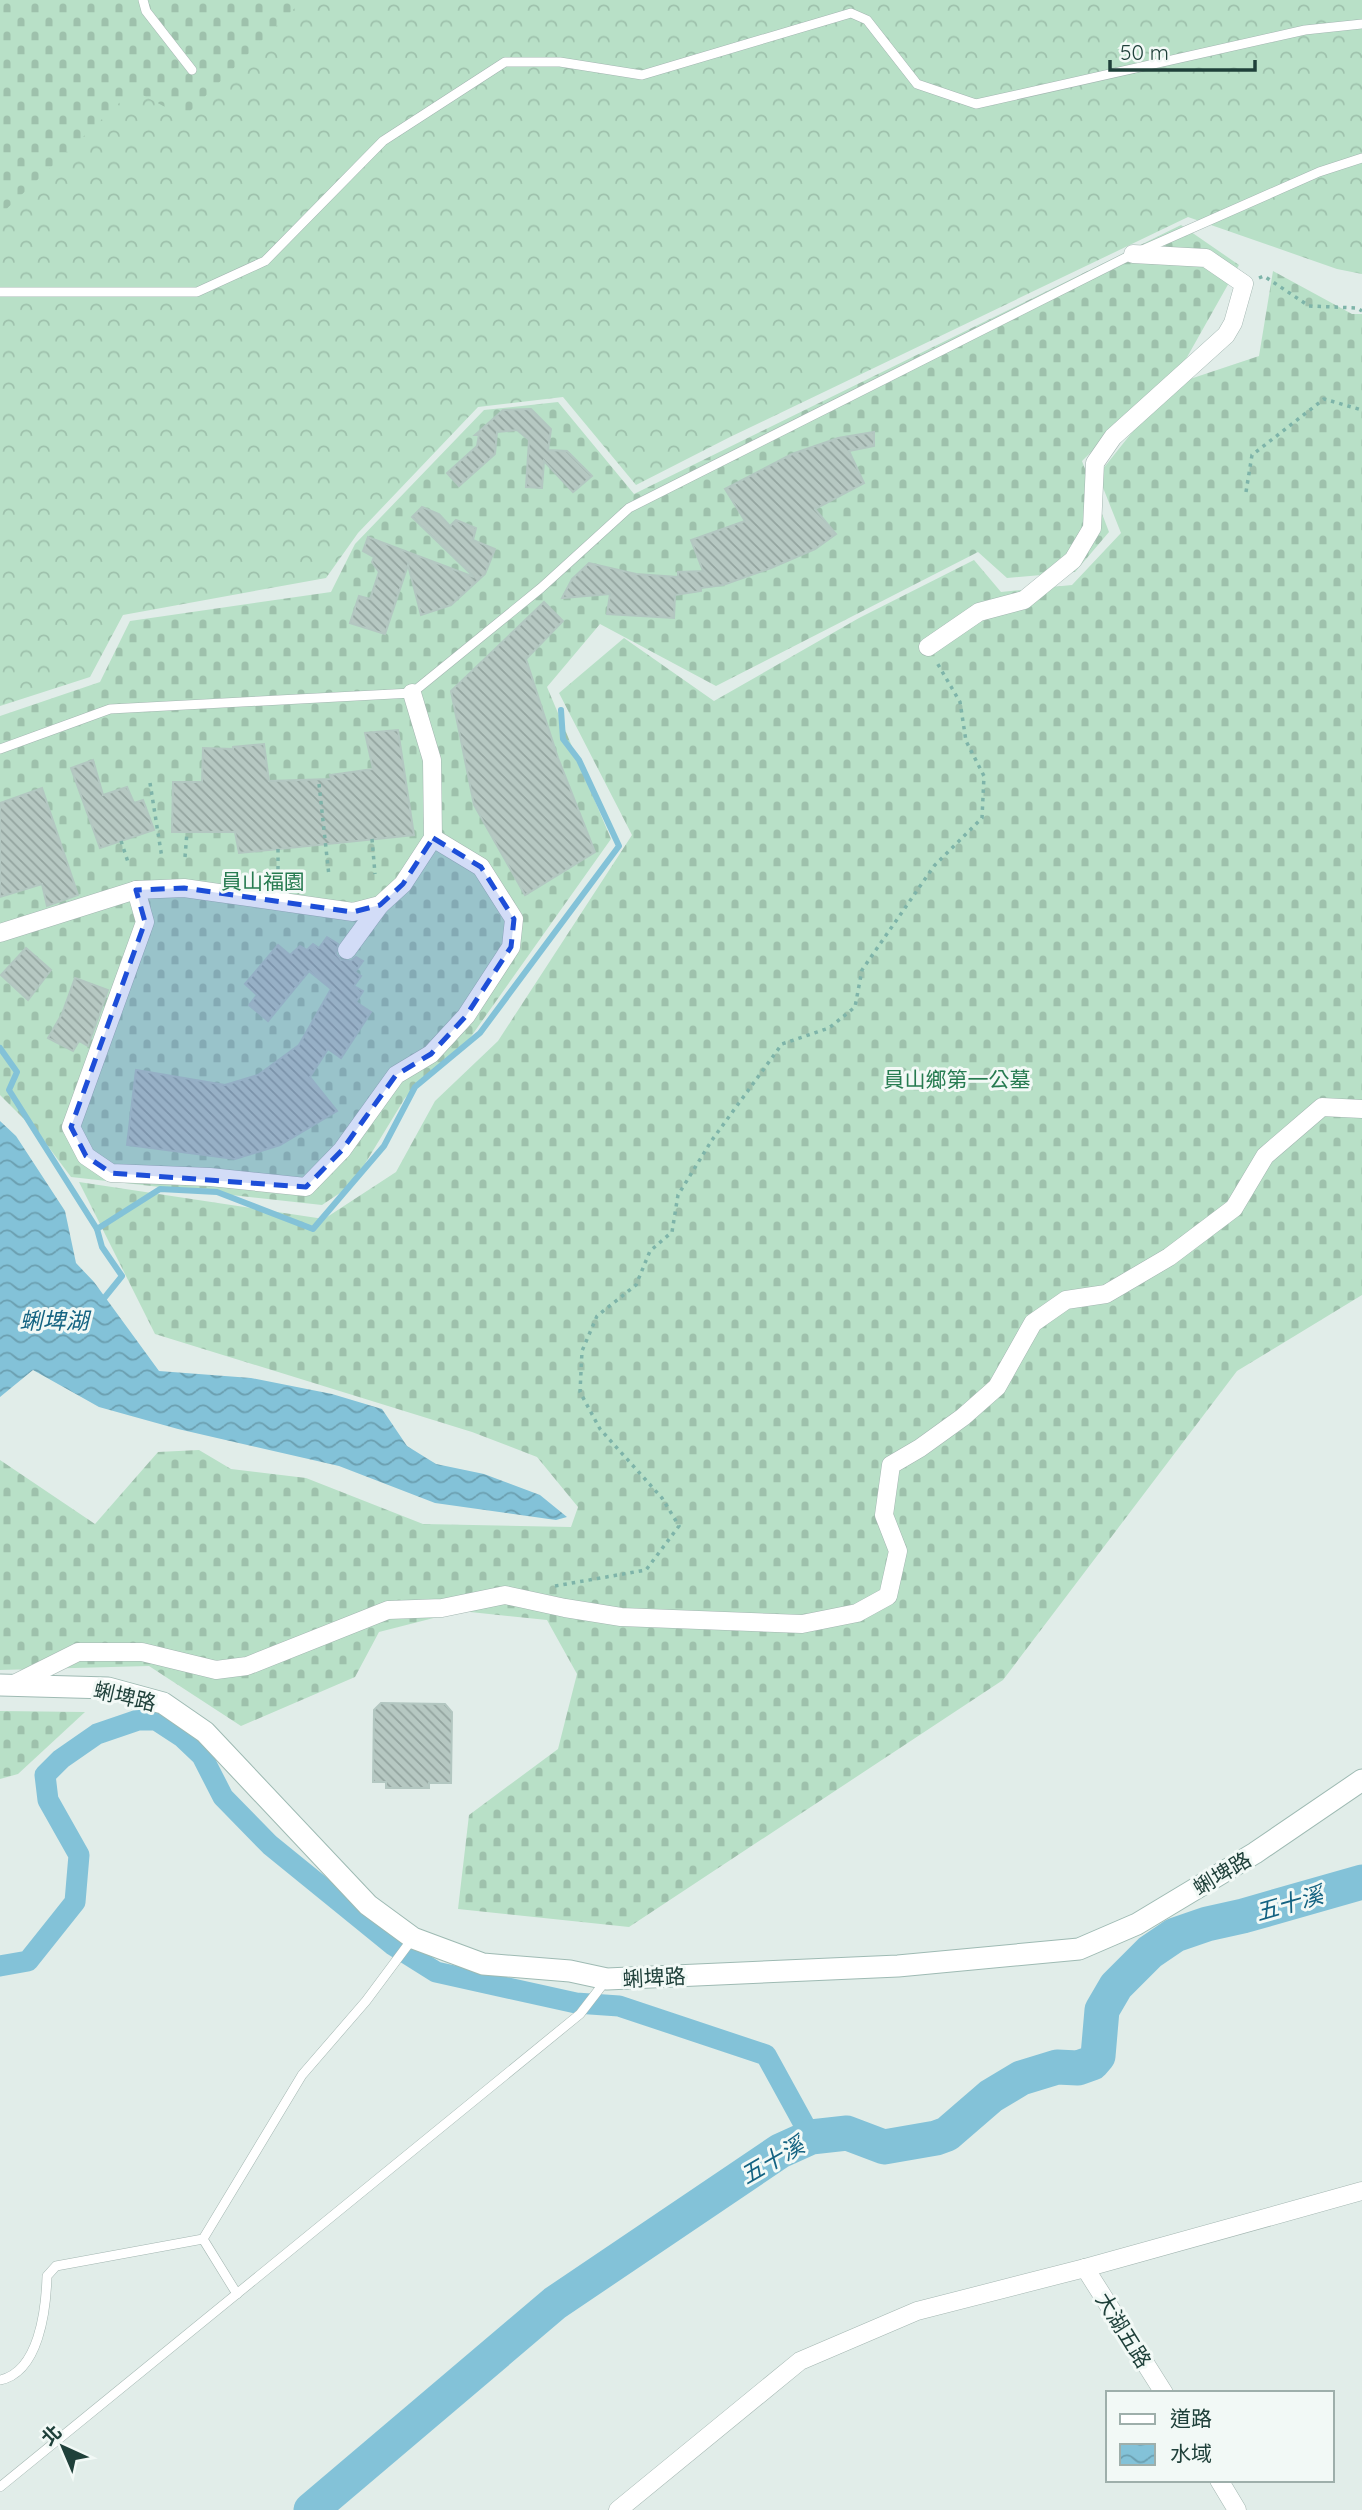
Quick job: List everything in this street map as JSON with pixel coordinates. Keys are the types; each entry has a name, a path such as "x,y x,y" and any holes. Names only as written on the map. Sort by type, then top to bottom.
{"street":[{"path":"928,647 979,612 1024,600 1073,560 1093,528 1096,463 1113,437 1226,335 1234,323 1244,284 1206,258 1133,254"},
{"path":"347,950 380,905 403,884 433,838 432,760 412,693"},
{"path":"136,890 145,922 71,1127 86,1156 111,1173 210,1177 306,1187 342,1150 396,1075 432,1054 466,1016 511,947 514,919 481,867 433,838"},
{"path":"0,933 136,890 184,888 354,912 380,905"},
{"path":"6,1685 78,1652 142,1652 216,1670 247,1666 388,1610 442,1608 505,1595 621,1617 802,1623 857,1613 888,1597 898,1551 884,1515 891,1465 963,1417 997,1387 1032,1323 1066,1300 1105,1294 1169,1257 1234,1208 1265,1156 1322,1107 1362,1109"},
{"name":"蜊埤路","path":"6,1685 107,1688 163,1703 205,1732 368,1905 414,1938 483,1964 570,1971 607,1979 898,1966 1079,1949 1137,1924 1243,1860 1362,1780"},
{"path":"618,2510 800,2361 917,2311 1362,2191"},
{"name":"大湖五路","path":"1085,2267 1163,2391"},
{"path":"1220,2482 1237,2510"}],"lane":[{"path":"143,0 146,11 192,70"},
{"path":"0,292 197,292 265,261 383,141 505,62 560,62 642,75 850,13 867,20 917,84 976,104 1305,30 1362,24"},
{"path":"0,749 110,709 412,693 541,588 629,508 1133,254 1319,172 1362,158"},
{"path":"0,2380 11,2378 37,2346 47,2276 56,2266 203,2239 302,2075 414,1938"},
{"path":"0,2487 580,2014 607,1979"},
{"path":"203,2239 237,2294"}],"path":[{"path":"1244,284 1264,276 1309,306 1357,308 1362,311"},
{"path":"1246,492 1252,455 1324,399 1362,410"},
{"path":"544,1588 646,1570 679,1526 662,1498 600,1429 580,1392 582,1351 597,1316 636,1285 650,1251 673,1233 678,1195 712,1140 782,1044 829,1028 855,1007 862,970 934,866 982,818 984,776 966,741 960,702 928,647"},
{"path":"150,783 162,858"},
{"path":"319,784 329,876"},
{"path":"185,858 187,832"},
{"path":"372,839 376,874"},
{"path":"121,841 129,865"},
{"path":"278,849 278,874"}],"highlighted area":[{"path":"433,838 481,867 514,919 511,947 466,1016 431,1054 396,1075 342,1150 306,1187 111,1173 86,1156 71,1127 145,922 136,890 184,888 353,912 380,905 403,884"}],"green space":[{"path":"0,0 1362,0 1362,274 1337,269 1188,217 730,437 636,485 563,397 478,407 358,533 326,578 123,615 90,677 0,706"},
{"path":"0,0 303,0 184,117 133,90 0,215"},
{"name":"員山福園","path":"1181,225 1239,265 1186,359 1082,461 1109,532 1075,572 1007,578 978,552 716,686 600,624 547,687 611,839 470,1038 405,1098 352,1185 322,1205 71,1177 38,1133 0,1095 0,716 100,682 130,621 331,592 355,544 484,410 558,402 634,494"},
{"name":"員山鄉第一公墓","path":"1273,271 1352,314 1362,314 1362,1295 1237,1371 1003,1680 629,1927 458,1909 469,1815 558,1749 577,1674 547,1620 461,1611 379,1632 355,1677 241,1726 149,1666 0,1670 0,1460 95,1524 158,1452 199,1450 231,1469 306,1478 423,1524 571,1527 578,1507 537,1457 472,1432 155,1334 79,1182 324,1219 396,1172 435,1101 498,1041 632,835 559,693 624,638 714,701 859,618 974,560 1001,592 1072,585 1121,533 1098,475 1169,386 1259,356"},
{"path":"0,1711 85,1712 18,1774 0,1779"}],"water":[{"name":"蜊埤湖","path":"0,1121 16,1136 65,1211 76,1263 94,1282 159,1371 251,1378 332,1394 382,1409 407,1446 436,1464 484,1474 540,1495 567,1517 556,1520 435,1503 339,1466 178,1429 99,1407 33,1370 0,1397"}],"building":[{"path":"531,409 551,429 548,450 567,451 592,476 573,492 544,461 542,488 526,487 529,440 517,430 497,432 495,454 459,486 447,473 477,446 479,435 475,435 503,410"},
{"path":"874,432 874,446 849,451 864,483 815,509 836,534 815,549 723,585 675,595 674,618 607,614 610,594 562,598 572,579 589,563 636,574 678,577 678,572 703,571 691,540 745,521 725,489 792,454 838,438"},
{"path":"422,507 439,514 450,526 456,520 476,528 473,540 495,549 485,574 451,605 421,615 408,565 385,634 350,623 359,596 370,599 379,572 372,562 374,557 363,551 368,537 474,577 412,517"},
{"path":"544,602 563,621 526,659 558,758 595,852 525,895 474,805 451,691"},
{"path":"398,730 414,835 239,853 235,832 172,832 173,782 202,782 203,748 233,749 264,744 269,781 331,779 330,775 373,769 365,733"},
{"path":"93,760 103,795 127,787 134,803 143,800 154,830 100,848 71,768"},
{"path":"42,788 78,895 47,906 42,884 0,897 0,803"},
{"path":"327,937 338,944 336,954 341,960 351,961 356,957 363,961 355,972 361,976 354,986 363,991 356,1002 371,1012 341,1058 328,1049 310,1077 337,1111 280,1145 235,1159 127,1145 136,1070 225,1085 258,1075 299,1045 331,989 309,971 268,1021 249,1005 257,995 245,984 278,945 290,955 300,946 307,950 313,944 319,948"},
{"path":"26,948 51,970 28,1000 1,975"},
{"path":"75,978 108,990 88,1046 79,1041 73,1051 48,1038 62,1014"},
{"path":"381,1703 445,1704 452,1712 451,1783 429,1783 429,1788 386,1788 386,1782 373,1782 374,1710"}],"waterway":[{"path":"97,1229 160,1189 217,1192 313,1229 384,1146 415,1087 480,1033 619,846 579,760 563,739 561,710"},
{"path":"0,1048 17,1072 9,1090 97,1229 102,1247 122,1276 101,1302"},
{"path":"0,1966 28,1961 75,1902 79,1855 48,1800 45,1775 61,1759 97,1734 138,1720 156,1720 182,1737 202,1756 223,1797 270,1845 393,1945 436,1972 576,2003 619,2006 766,2055 811,2137"},
{"name":"五十溪","path":"311,2510 555,2303 780,2151 811,2137 847,2133 884,2147 947,2134 991,2096 1021,2078 1057,2067 1078,2068 1092,2063 1098,2056 1102,2010 1116,1986 1150,1952 1175,1935 1362,1882"}]}
